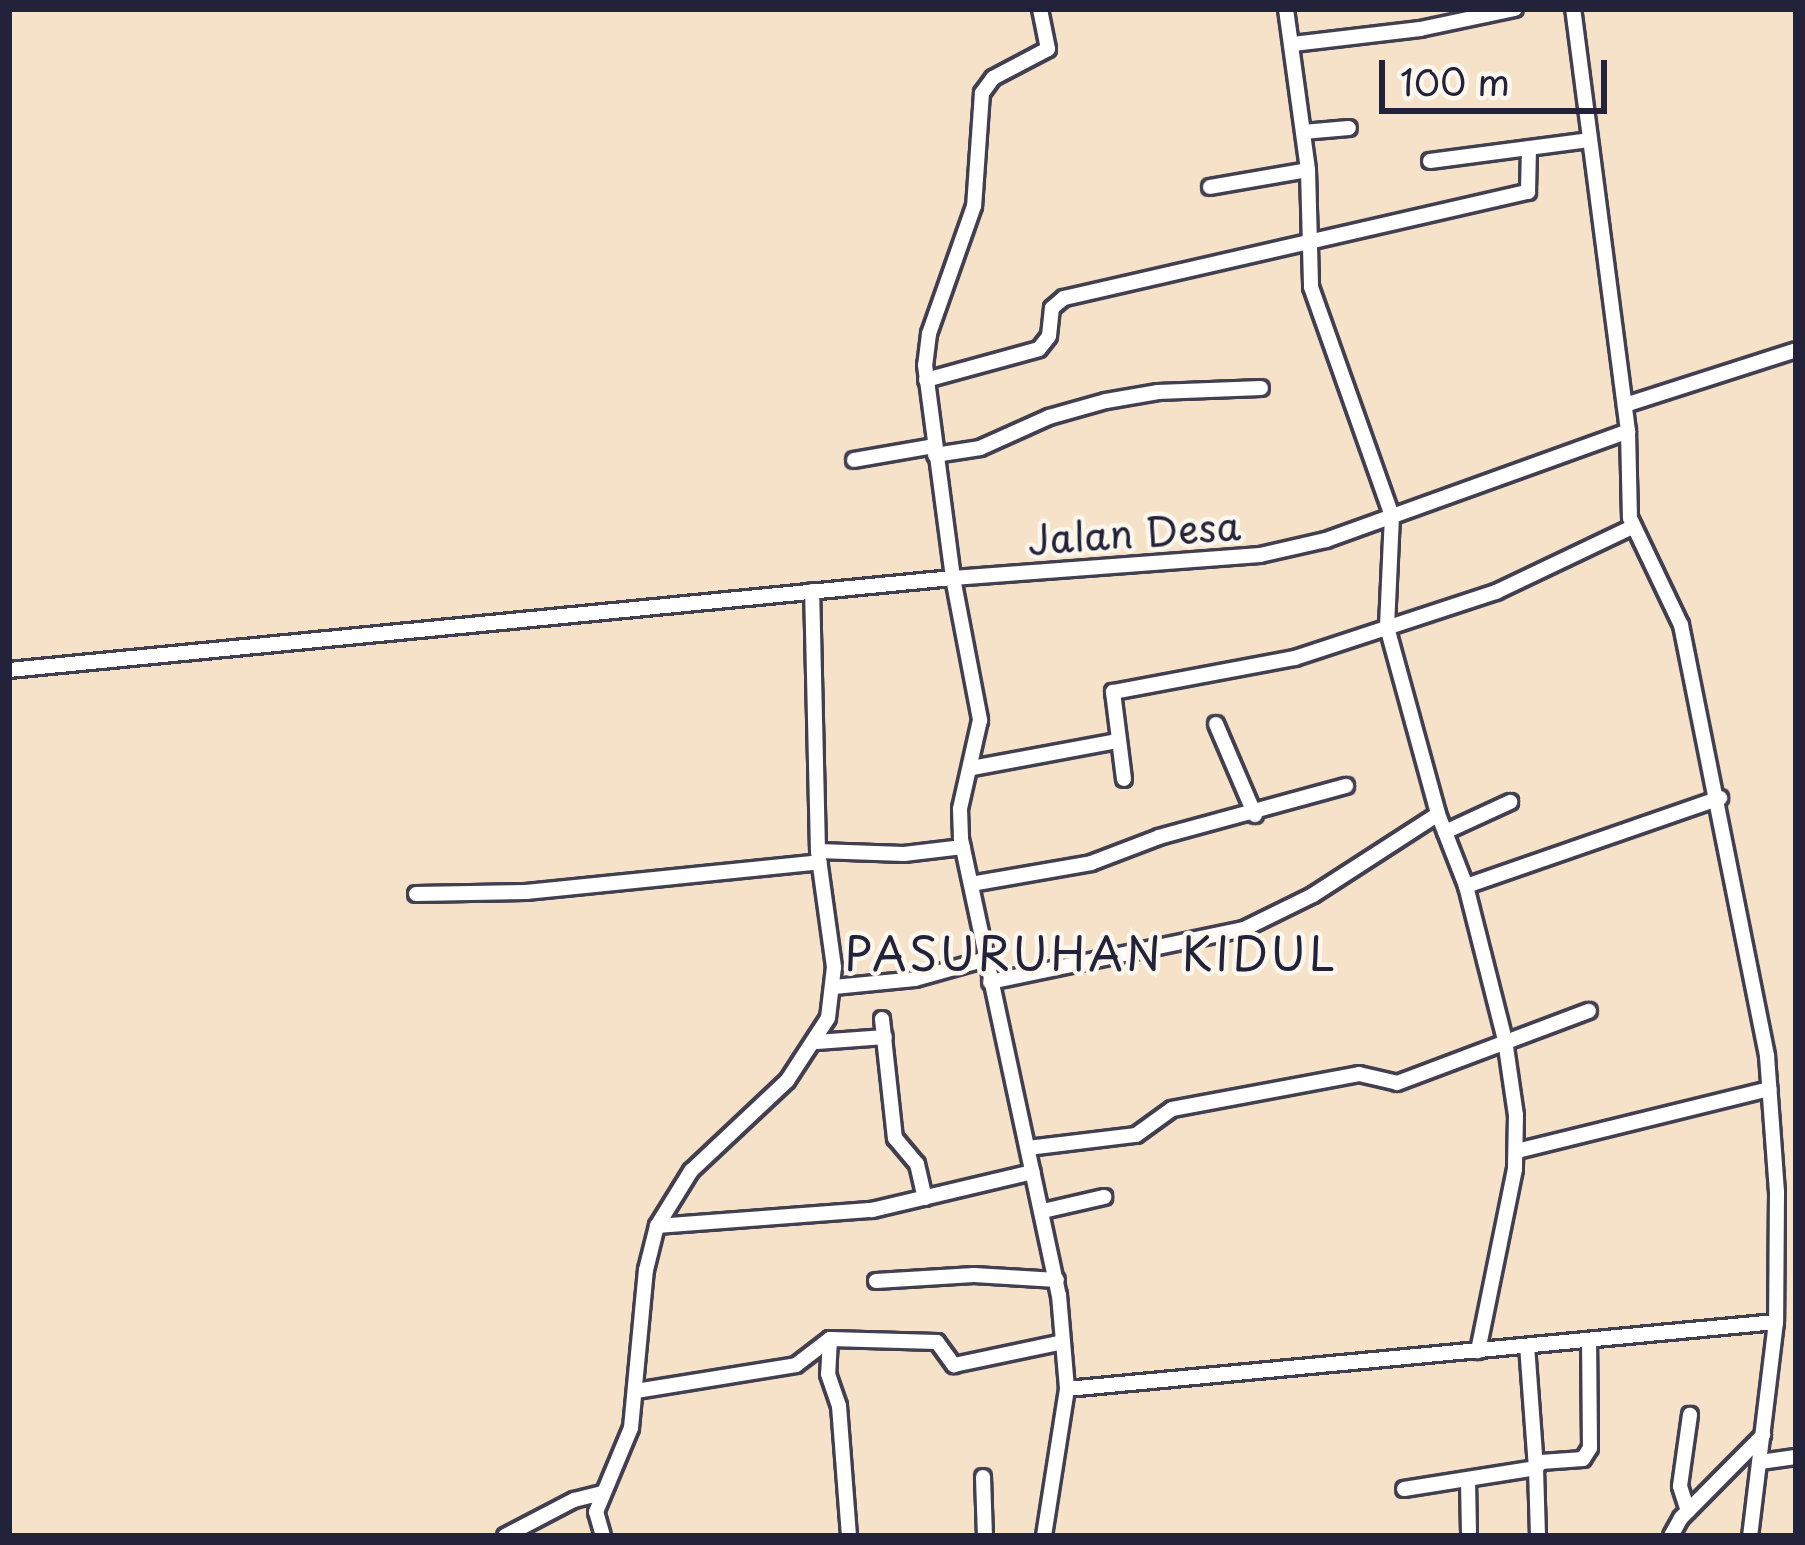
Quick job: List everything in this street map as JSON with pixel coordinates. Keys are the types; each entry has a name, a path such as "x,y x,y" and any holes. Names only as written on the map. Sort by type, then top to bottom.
{"street":[{"path":"1040,9 1049,44 1046,53 993,78 982,93 974,206 929,334 926,380 952,578 980,720 960,809 963,847 1043,1211 1064,1342 1066,1389 1044,1536"},
{"path":"1286,9 1308,170 1309,239 1318,314 1392,516 1387,627 1438,814 1466,886 1505,1040 1517,1151 1478,1351"},
{"path":"1293,44 1420,29 1514,9"},
{"path":"1573,9 1628,431 1632,527 1676,610 1720,798 1770,1089 1777,1192 1776,1322 1750,1536"},
{"path":"1303,132 1349,128"},
{"path":"1430,160 1589,140"},
{"path":"926,380 1039,349 1049,336 1052,308 1064,298 1528,192 1528,148"},
{"path":"1210,188 1308,170"},
{"path":"1625,405 1796,350"},
{"path":"854,460 980,448 1084,406 1202,390 1262,388"},
{"name":"Jalan Desa","path":"9,670 952,578 1192,563 1305,547 1628,431"},
{"path":"1124,779 1113,692 1229,674 1387,627 1530,579 1632,527"},
{"path":"603,1536 596,1512 625,1448 636,1391 646,1270 658,1226 691,1171 787,1081 817,1042 834,987 818,856 812,591"},
{"path":"1216,724 1264,812"},
{"path":"972,768 1117,742"},
{"path":"970,884 1091,863 1159,837 1264,812 1346,785"},
{"path":"1466,886 1720,798"},
{"path":"1444,832 1510,802"},
{"path":"990,982 1218,937 1268,920 1438,814"},
{"path":"416,895 526,892 818,856 963,847"},
{"path":"834,987 915,980 986,959"},
{"path":"1028,1148 1136,1135 1172,1109 1359,1074 1396,1083 1589,1011"},
{"path":"882,1019 895,1138 916,1164 925,1198"},
{"path":"817,1042 885,1037"},
{"path":"1517,1151 1770,1089"},
{"path":"658,1226 783,1214 840,1214 1034,1172"},
{"path":"1043,1211 1104,1197"},
{"path":"876,1281 974,1275 1057,1280"},
{"path":"1066,1389 1776,1322"},
{"path":"636,1391 796,1365 830,1339 938,1342 954,1365 1064,1342"},
{"path":"830,1339 828,1374 839,1406 849,1536"},
{"path":"1404,1489 1588,1455 1588,1340"},
{"path":"1526,1346 1538,1536"},
{"path":"1688,1510 1679,1494 1690,1414"},
{"path":"1671,1536 1688,1510 1763,1435"},
{"path":"1760,1462 1796,1457"},
{"path":"983,1477 985,1536"},
{"path":"1468,1480 1469,1532"},
{"path":"505,1536 574,1500 603,1493"}],"district":[{"name":"PASURUHAN KIDUL","path":"1091,953"}]}
